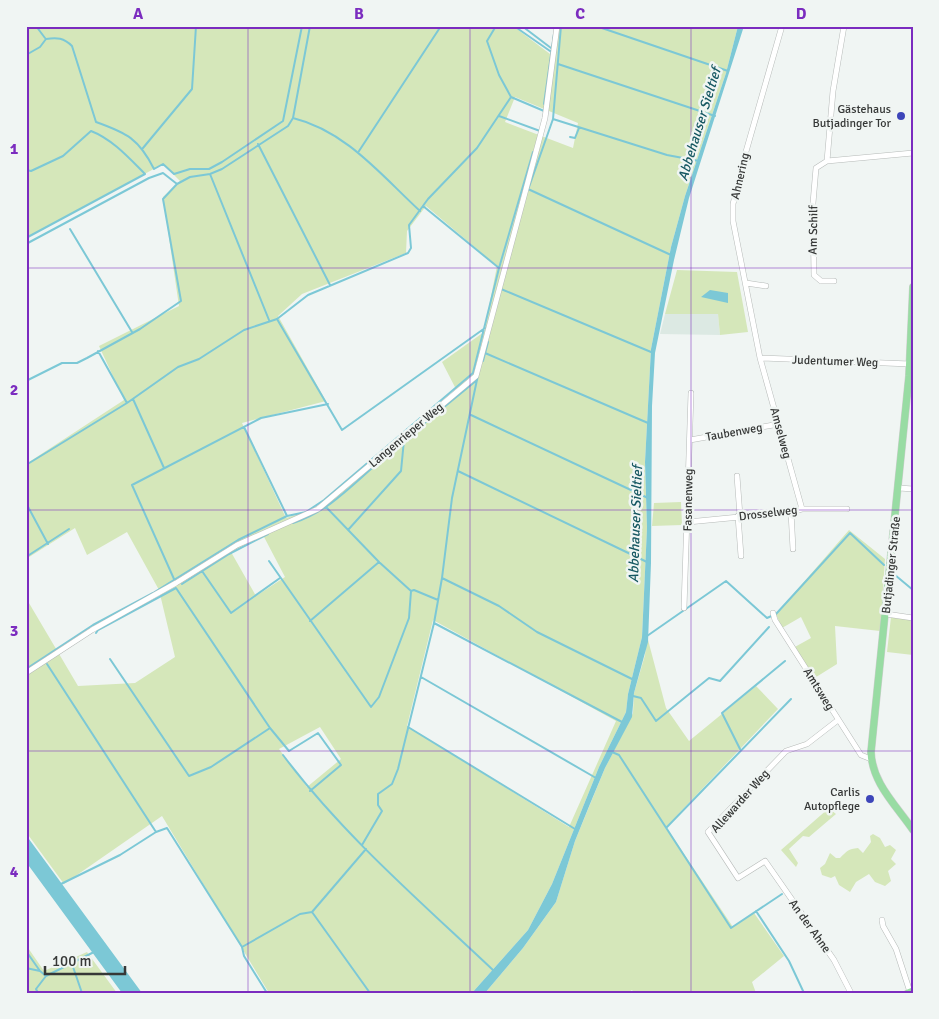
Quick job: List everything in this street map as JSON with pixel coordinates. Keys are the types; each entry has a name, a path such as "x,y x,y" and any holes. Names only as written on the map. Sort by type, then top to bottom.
{"main road":[{"name":"Butjadinger Straße","path":"913,287 911,388 871,759 874,772 883,790 913,830"}],"street":[{"name":"Langenrieper Weg","path":"26,673 92,630 176,583 237,545 318,509 476,376 545,118 557,26"},
{"name":"Ahnering","path":"760,358 733,221 733,204 744,155 782,26"},
{"path":"844,26 833,91 827,161 913,153"},
{"name":"Am Schilf","path":"827,161 819,164 816,168 813,203 814,275 821,281 834,281"},
{"path":"746,283 766,286"},
{"name":"Judentumer Weg","path":"760,358 910,364"},
{"name":"Amselweg","path":"760,358 802,509"},
{"name":"Fasanenweg","path":"684,608 691,393"},
{"name":"Taubenweg","path":"690,440 779,424"},
{"path":"737,476 741,556"},
{"path":"899,488 913,489"},
{"name":"Drosselweg","path":"688,522 791,512 802,509 847,509"},
{"path":"791,512 793,549"},
{"name":"Amtsweg","path":"773,613 775,620 861,755 871,759"},
{"path":"886,614 913,618"},
{"name":"Allewarder Weg","path":"766,862 738,878 708,832 786,751 806,744 838,720"},
{"name":"An der Ahne","path":"766,862 834,960 851,993"},
{"path":"882,920 882,926 896,949 910,992"}],"shaded area":[{"path":"665,314 718,314 720,335 660,334"}],"green space":[{"path":"26,26 513,26 550,54 556,26 738,26 726,73 685,196 671,247 651,349 645,462 647,528 642,637 628,694 626,712 599,767 552,884 528,930 472,993 269,993 162,816 64,884 26,832 26,598 78,686 135,683 175,657 159,590 127,532 87,555 75,528 26,559 26,464 124,400 99,346 179,306 163,197 180,181 163,164 26,238","holes":["515,97 578,123 573,148 505,122","426,206 497,266 484,332 442,362 457,391 327,505 286,518 242,423 326,401 278,316 302,294 406,253 407,231","263,535 285,577 256,596 231,552","433,620 616,721 569,827 407,726","320,727 341,759 307,787 279,749"]},
{"path":"677,270 737,272 748,332 720,335 718,314 665,314"},
{"path":"681,502 682,525 652,526 654,503"},
{"path":"849,530 885,559 880,631 835,626 837,664 813,679 793,648 811,638 801,617 782,628 776,614"},
{"path":"891,617 913,620 913,655 887,652"},
{"path":"647,636 666,708 689,741 756,686 778,709 666,827 733,927 754,913 784,956 752,982 756,993 634,993 632,990 627,993 485,993 523,948 556,902 575,841 605,768 633,713 634,693 645,655"},
{"path":"829,808 836,814 809,837 803,836 789,849 798,863 796,867 781,850"},
{"path":"873,834 880,838 885,847 890,845 896,850 891,859 896,864 888,871 891,881 885,886 875,882 869,874 856,882 850,892 839,885 835,876 831,878 822,875 820,868 825,864 830,853 836,858 840,858 848,851 858,848 863,853 871,842 870,836"},
{"path":"26,945 44,971 87,952 117,993 26,993"}],"water":[{"path":"738,26 744,26 689,198 655,353 652,406 651,563 648,642 634,693 632,717 605,768 590,804 575,841 556,902 523,948 485,993 472,993 528,930 552,884 599,767 626,712 628,694 642,637 647,528 645,462 651,349 671,247 685,196 726,73"},
{"path":"710,290 728,293 728,303 701,297"},
{"path":"26,835 142,993 122,993 26,862"}],"waterway":[{"path":"36,26 45,38"},
{"path":"143,148 192,89 196,26"},
{"path":"26,55 40,47 46,39 60,39 69,43 72,46 96,122 131,138 143,151 154,169 163,164 174,174 190,169 209,169 283,121 302,26"},
{"path":"26,381 62,363 77,363 87,358 140,329 181,301 163,199 177,184 190,177 210,174 222,169 288,126 293,118 310,26"},
{"path":"359,151 441,26"},
{"path":"496,26 487,41 499,75 511,97 544,111"},
{"path":"514,26 550,51"},
{"path":"522,26 551,48"},
{"name":"Abbehauser Sieltief","path":"561,26 553,119 667,155 699,161"},
{"name":"Abbehauser Sieltief","path":"596,26 728,71"},
{"path":"544,104 554,34"},
{"name":"Abbehauser Sieltief","path":"558,64 715,116"},
{"path":"26,465 127,403 178,367 199,359 244,330 277,319 308,295 408,253 411,248 409,225 428,199 477,148 511,97"},
{"path":"499,116 540,131 539,133"},
{"path":"293,118 312,124 346,144 377,169 420,211"},
{"path":"529,187 553,119"},
{"path":"570,137 575,138 579,128"},
{"path":"26,170 31,171 63,156 91,131 113,144 145,174 26,238"},
{"path":"258,144 330,285"},
{"path":"26,669 93,625 153,593 238,540 287,516 306,512 324,500 473,373 499,268 533,152"},
{"path":"26,244 149,178 163,173 177,184"},
{"path":"210,174 269,320"},
{"path":"528,189 671,255"},
{"path":"423,206 499,268"},
{"path":"70,229 132,332"},
{"path":"501,289 651,352"},
{"path":"277,319 342,430 485,328"},
{"path":"483,361 488,342"},
{"path":"98,351 127,403"},
{"path":"485,353 648,423"},
{"path":"362,845 382,811 378,805 378,794 392,784 398,769 434,623 442,578 452,498 478,375"},
{"path":"348,530 401,471 404,440 477,380"},
{"path":"133,399 164,468"},
{"path":"174,579 132,485 261,418 328,404"},
{"name":"Abbehauser Sieltief","path":"471,415 648,498"},
{"path":"244,427 287,516"},
{"path":"293,523 328,505 379,462"},
{"name":"Abbehauser Sieltief","path":"458,471 647,562"},
{"path":"26,503 48,544"},
{"path":"326,507 379,562 411,591 414,590 438,600"},
{"path":"26,557 69,529"},
{"path":"647,636 726,581 767,618 776,614 850,533 884,565"},
{"path":"182,584 229,554 268,534"},
{"path":"269,561 371,707 379,697 409,618 411,591"},
{"path":"310,621 379,562"},
{"path":"202,571 231,613 280,578"},
{"path":"895,575 913,590"},
{"path":"442,578 499,606 537,632 634,680"},
{"path":"96,633 98,630 176,588 270,728 289,751 318,733 341,765 310,791"},
{"path":"434,623 622,722"},
{"path":"633,696 641,698 656,721 709,678 720,681 769,627"},
{"path":"110,659 189,776 211,767 270,728"},
{"path":"740,749 722,713 785,661"},
{"path":"47,664 156,832"},
{"path":"421,677 596,778"},
{"path":"667,827 791,699"},
{"path":"408,727 575,829"},
{"path":"612,752 619,755 731,928 782,894"},
{"path":"283,755 331,813 357,840 494,971"},
{"path":"61,884 120,855 156,832 167,828 242,947 244,956 267,993"},
{"path":"242,947 300,914 312,912 366,849"},
{"path":"756,911 789,961 804,993"},
{"path":"312,912 370,993"},
{"path":"26,951 40,971"},
{"path":"26,968 40,971 46,976 94,952"},
{"path":"72,964 82,993"},
{"path":"38,993 36,989 46,976"}],"place":[{"name":"Gästehaus Butjadinger Tor","path":"901,116"},
{"name":"Carlis Autopflege","path":"870,799"}]}
